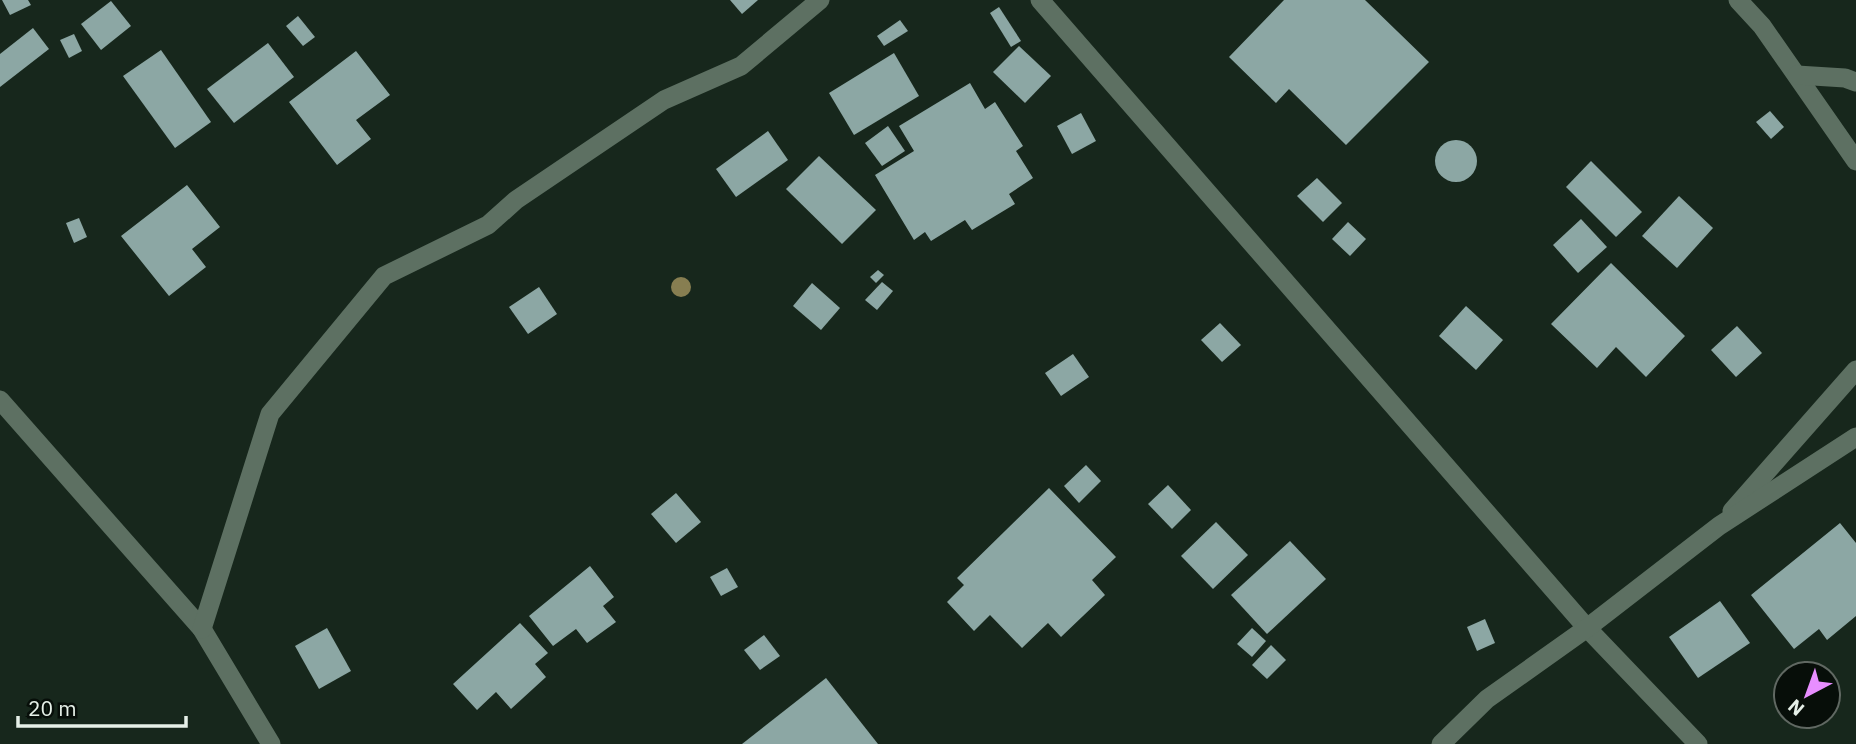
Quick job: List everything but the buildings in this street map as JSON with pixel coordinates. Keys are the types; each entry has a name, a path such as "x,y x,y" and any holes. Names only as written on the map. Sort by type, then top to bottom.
{"street":[{"path":"202,629 270,414 384,276 488,225 516,200 664,100 741,66 820,0"},
{"path":"1040,0 1587,628 1698,744"},
{"path":"1738,0 1762,26 1856,161"},
{"path":"1797,75 1845,78 1856,82"},
{"path":"1719,526 1856,370"},
{"path":"0,400 202,629 271,744"},
{"path":"1441,744 1487,699 1587,628 1719,526 1856,437"}]}
